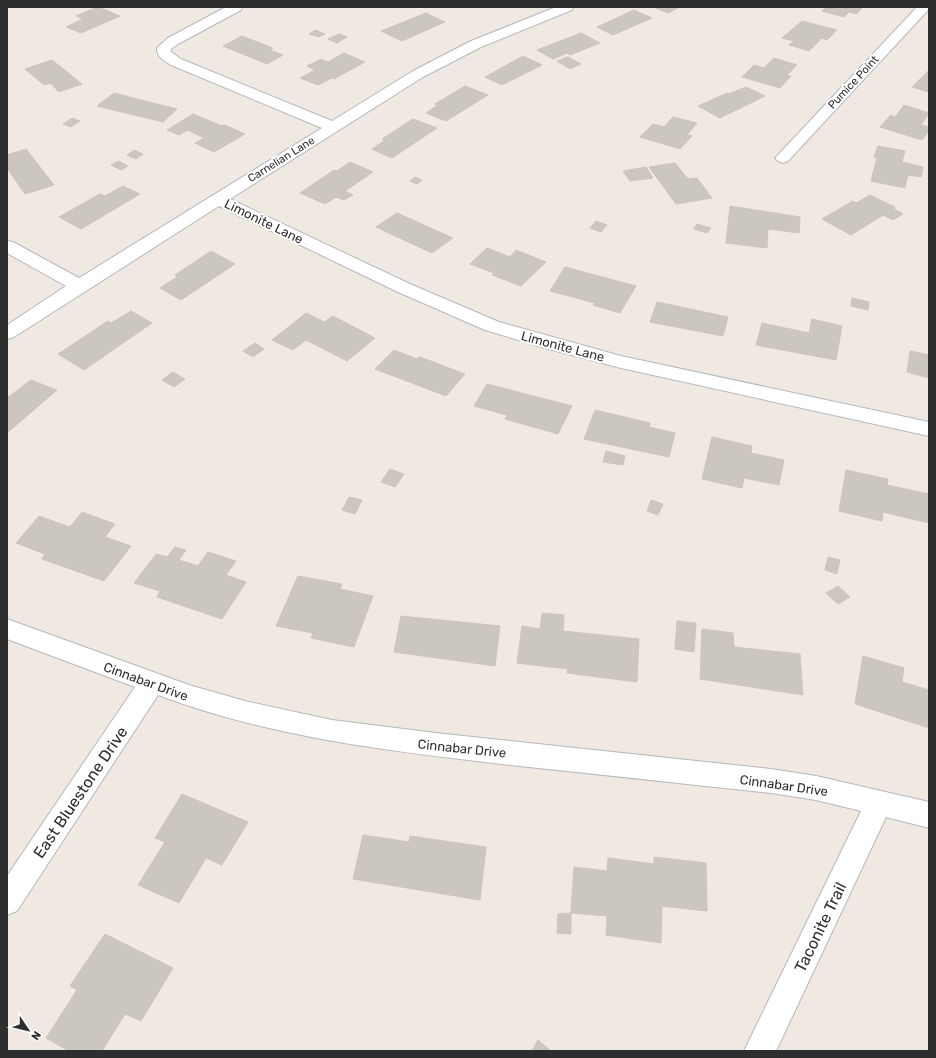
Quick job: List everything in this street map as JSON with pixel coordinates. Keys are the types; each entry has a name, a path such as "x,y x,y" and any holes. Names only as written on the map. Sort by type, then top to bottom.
{"street":[{"path":"236,7 167,44 163,51 166,56 176,62 333,127"},
{"name":"Carnelian Lane","path":"7,334 79,286 437,63 496,35 567,7"},
{"name":"Pumice Point","path":"783,158 924,7"},
{"name":"Limonite Lane","path":"218,199 417,294 467,316 506,330 614,360 929,429"},
{"path":"7,246 79,286"},
{"name":"Cinnabar Drive","path":"7,629 152,684 189,696 245,712 332,731 389,740 771,781 816,788 929,815"},
{"name":"East Bluestone Drive","path":"7,901 152,684"},
{"name":"Taconite Trail","path":"760,1051 879,802"}],"building":[{"path":"98,7 120,16 81,33 66,27 83,19 76,16"},
{"path":"653,7 680,7 668,13"},
{"path":"826,7 863,7 856,14 849,12 844,17 822,11"},
{"path":"634,10 652,18 613,35 597,27"},
{"path":"426,13 445,22 402,41 381,31"},
{"path":"802,21 837,30 827,40 822,38 809,51 789,45 794,41 782,38"},
{"path":"316,30 325,34 319,37 309,34"},
{"path":"581,33 600,43 570,55 567,53 553,59 537,50"},
{"path":"339,34 347,37 337,43 328,39"},
{"path":"242,36 273,48 270,50 283,55 267,64 223,46"},
{"path":"344,53 365,62 334,79 332,78 318,85 300,78 315,70 307,66 321,59 328,62"},
{"path":"523,56 542,65 502,85 485,77"},
{"path":"568,57 581,64 570,69 557,61"},
{"path":"774,58 797,65 787,75 791,76 780,88 742,77 754,65 764,68"},
{"path":"52,60 82,84 59,92 50,83 44,85 25,69"},
{"path":"929,70 929,92 912,87"},
{"path":"465,86 488,95 446,121 426,113 438,105 435,104"},
{"path":"746,87 765,96 720,118 698,106 727,93 729,94"},
{"path":"114,93 177,109 163,122 97,106"},
{"path":"904,105 929,113 921,125 929,127 929,131 922,140 880,127 891,115 895,117"},
{"path":"193,114 222,126 225,125 245,134 214,152 195,143 204,138 188,130 179,135 167,130"},
{"path":"673,117 697,123 687,135 692,136 680,149 640,137 653,124 664,127"},
{"path":"72,118 80,121 71,127 63,124"},
{"path":"413,119 437,128 392,158 372,149 385,140 382,139"},
{"path":"878,146 905,151 902,162 923,167 921,177 908,175 905,188 871,181 877,158 874,157"},
{"path":"26,149 54,185 25,194 7,168 7,155"},
{"path":"134,150 143,154 136,159 127,155"},
{"path":"119,161 128,166 121,170 111,165"},
{"path":"350,162 373,172 345,191 353,195 344,200 336,197 325,204 300,193 334,170 337,171"},
{"path":"675,163 688,179 697,178 712,198 676,204 649,167"},
{"path":"646,167 653,178 630,181 623,171"},
{"path":"415,177 422,180 417,184 410,181"},
{"path":"123,186 140,194 81,229 59,217 100,194 105,196"},
{"path":"870,195 895,207 893,208 903,214 893,220 883,215 851,235 822,219 853,201 856,203"},
{"path":"730,206 800,217 799,233 768,229 767,248 726,243"},
{"path":"397,213 453,238 432,253 376,227"},
{"path":"596,221 607,225 601,232 590,228"},
{"path":"697,224 711,228 707,233 694,229"},
{"path":"487,248 510,257 516,250 546,262 521,286 492,275 494,273 470,264"},
{"path":"211,251 235,264 181,300 160,288 177,277 175,275"},
{"path":"565,267 636,286 620,313 593,305 595,303 550,291"},
{"path":"852,298 869,302 868,310 851,306"},
{"path":"657,302 728,317 723,336 650,322"},
{"path":"131,311 152,323 84,370 58,354 108,321 111,323"},
{"path":"306,313 324,322 333,316 375,338 347,361 306,340 293,350 272,340"},
{"path":"812,319 842,326 836,360 756,345 762,323 809,333"},
{"path":"255,343 264,349 253,357 243,351"},
{"path":"394,350 417,359 420,357 465,374 446,396 375,369"},
{"path":"910,351 929,355 929,378 907,372"},
{"path":"173,372 185,379 174,387 162,380"},
{"path":"31,380 57,390 7,433 7,398"},
{"path":"487,384 572,406 558,434 505,419 507,415 474,406"},
{"path":"595,410 650,423 649,427 675,433 669,457 584,439"},
{"path":"712,437 752,446 751,453 784,460 779,485 744,478 742,488 702,479"},
{"path":"606,451 625,456 623,465 603,462"},
{"path":"390,469 404,474 395,487 381,482"},
{"path":"846,470 888,479 887,485 929,494 929,523 883,512 882,521 839,511"},
{"path":"349,497 362,500 355,514 342,510"},
{"path":"651,500 663,504 658,515 647,511"},
{"path":"82,512 115,524 105,537 131,546 104,581 42,559 45,554 16,543 39,516 70,527"},
{"path":"175,547 186,550 179,560 198,566 208,552 236,561 226,575 246,582 222,619 157,597 160,591 134,583 156,554 167,557"},
{"path":"828,557 840,560 837,574 825,570"},
{"path":"298,576 342,584 340,589 373,596 354,647 311,638 313,633 276,626"},
{"path":"838,586 850,597 838,604 826,593"},
{"path":"542,613 564,615 563,631 639,639 637,682 567,673 568,669 517,663 522,626 540,629"},
{"path":"401,616 500,626 495,666 394,652"},
{"path":"677,621 696,623 694,652 675,649"},
{"path":"702,629 733,633 734,647 800,654 803,695 700,679"},
{"path":"863,656 904,668 902,682 929,690 929,728 855,704"},
{"path":"182,794 248,822 222,865 206,858 179,903 138,885 165,842 155,838"},
{"path":"363,835 409,842 410,836 486,847 480,900 353,879"},
{"path":"654,857 706,863 707,911 662,906 661,943 606,935 607,916 571,913 574,867 607,871 608,858 654,864"},
{"path":"571,913 571,934 557,933 558,914"},
{"path":"105,934 173,968 141,1021 125,1014 102,1051 69,1051 46,1038 77,990 70,986"},
{"path":"538,1040 551,1051 532,1051"}]}
